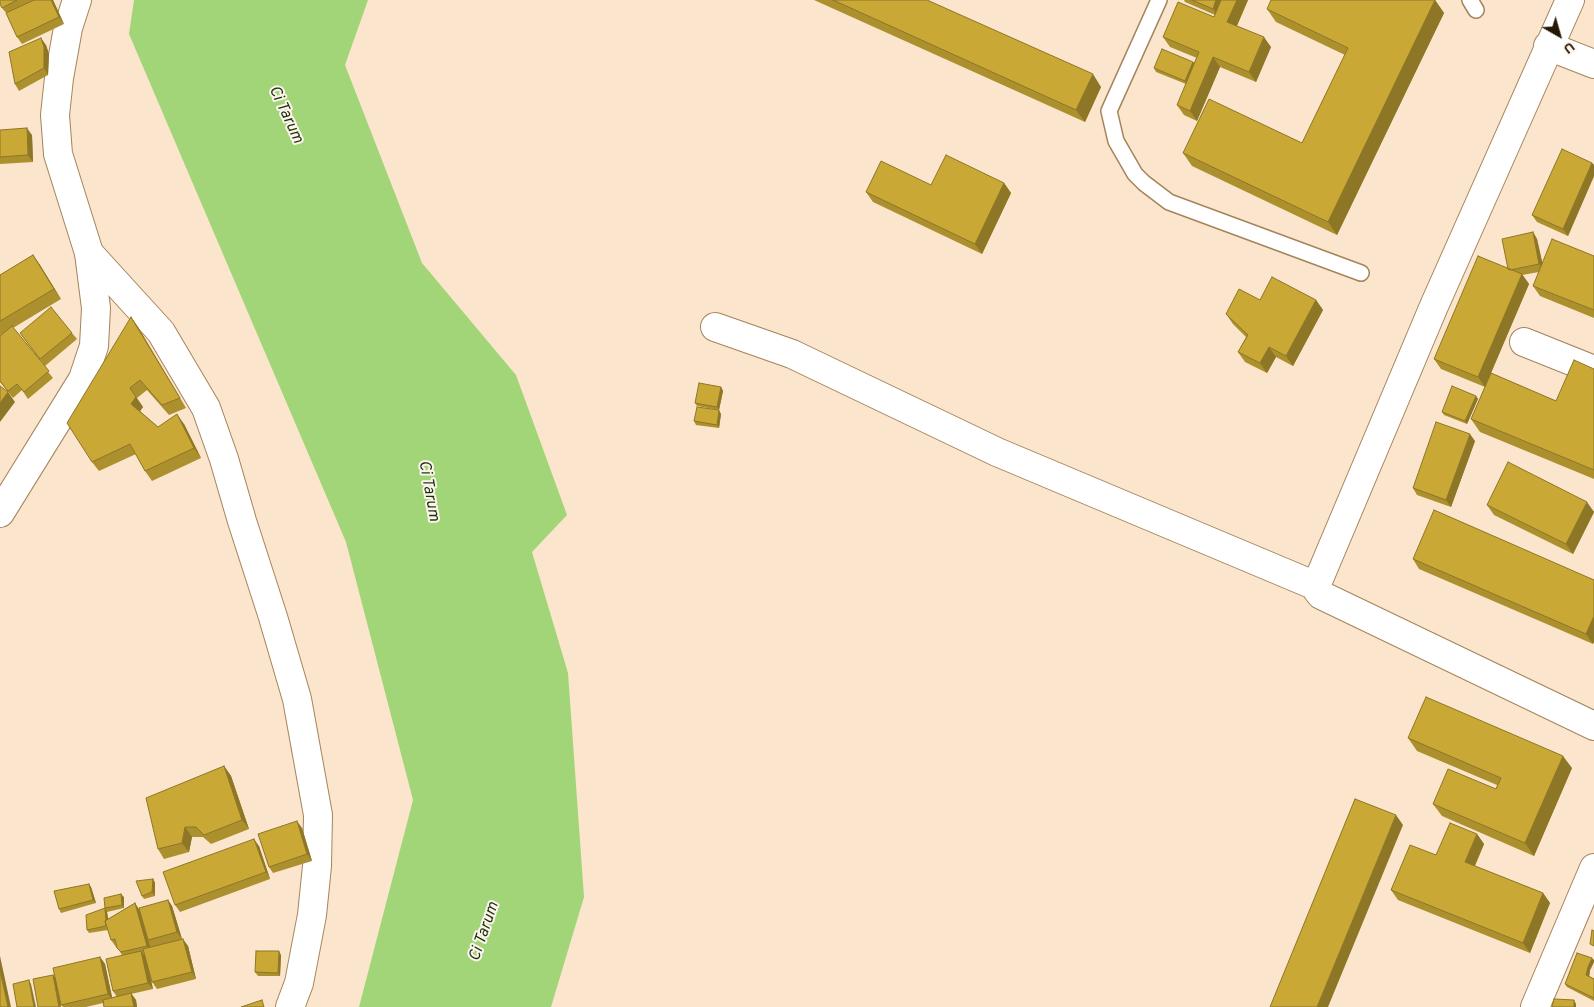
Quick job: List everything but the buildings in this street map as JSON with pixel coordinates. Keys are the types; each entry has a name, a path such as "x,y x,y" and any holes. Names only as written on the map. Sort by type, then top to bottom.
{"street":[{"path":"0,513 83,379 94,346 96,308 89,253 58,154 55,115 59,78 67,36 77,0"},
{"path":"1570,0 1434,306 1316,586 1321,595 1594,726"},
{"path":"1548,46 1594,64"},
{"path":"89,253 161,332 206,408 224,460 297,699 318,815 317,866 312,915 299,982 290,1007"},
{"path":"714,327 792,354 997,452 1316,586"},
{"path":"1524,342 1594,370"},
{"path":"1535,1007 1594,868"}],"lane":[{"path":"1159,0 1109,112 1116,141 1135,174 1169,202 1361,274"}],"water":[{"name":"Ci Tarum","path":"134,0 368,0 345,65 422,263 516,375 567,515 532,552 568,673 584,897 551,1007 359,1007 413,800 346,542 129,34"}]}
